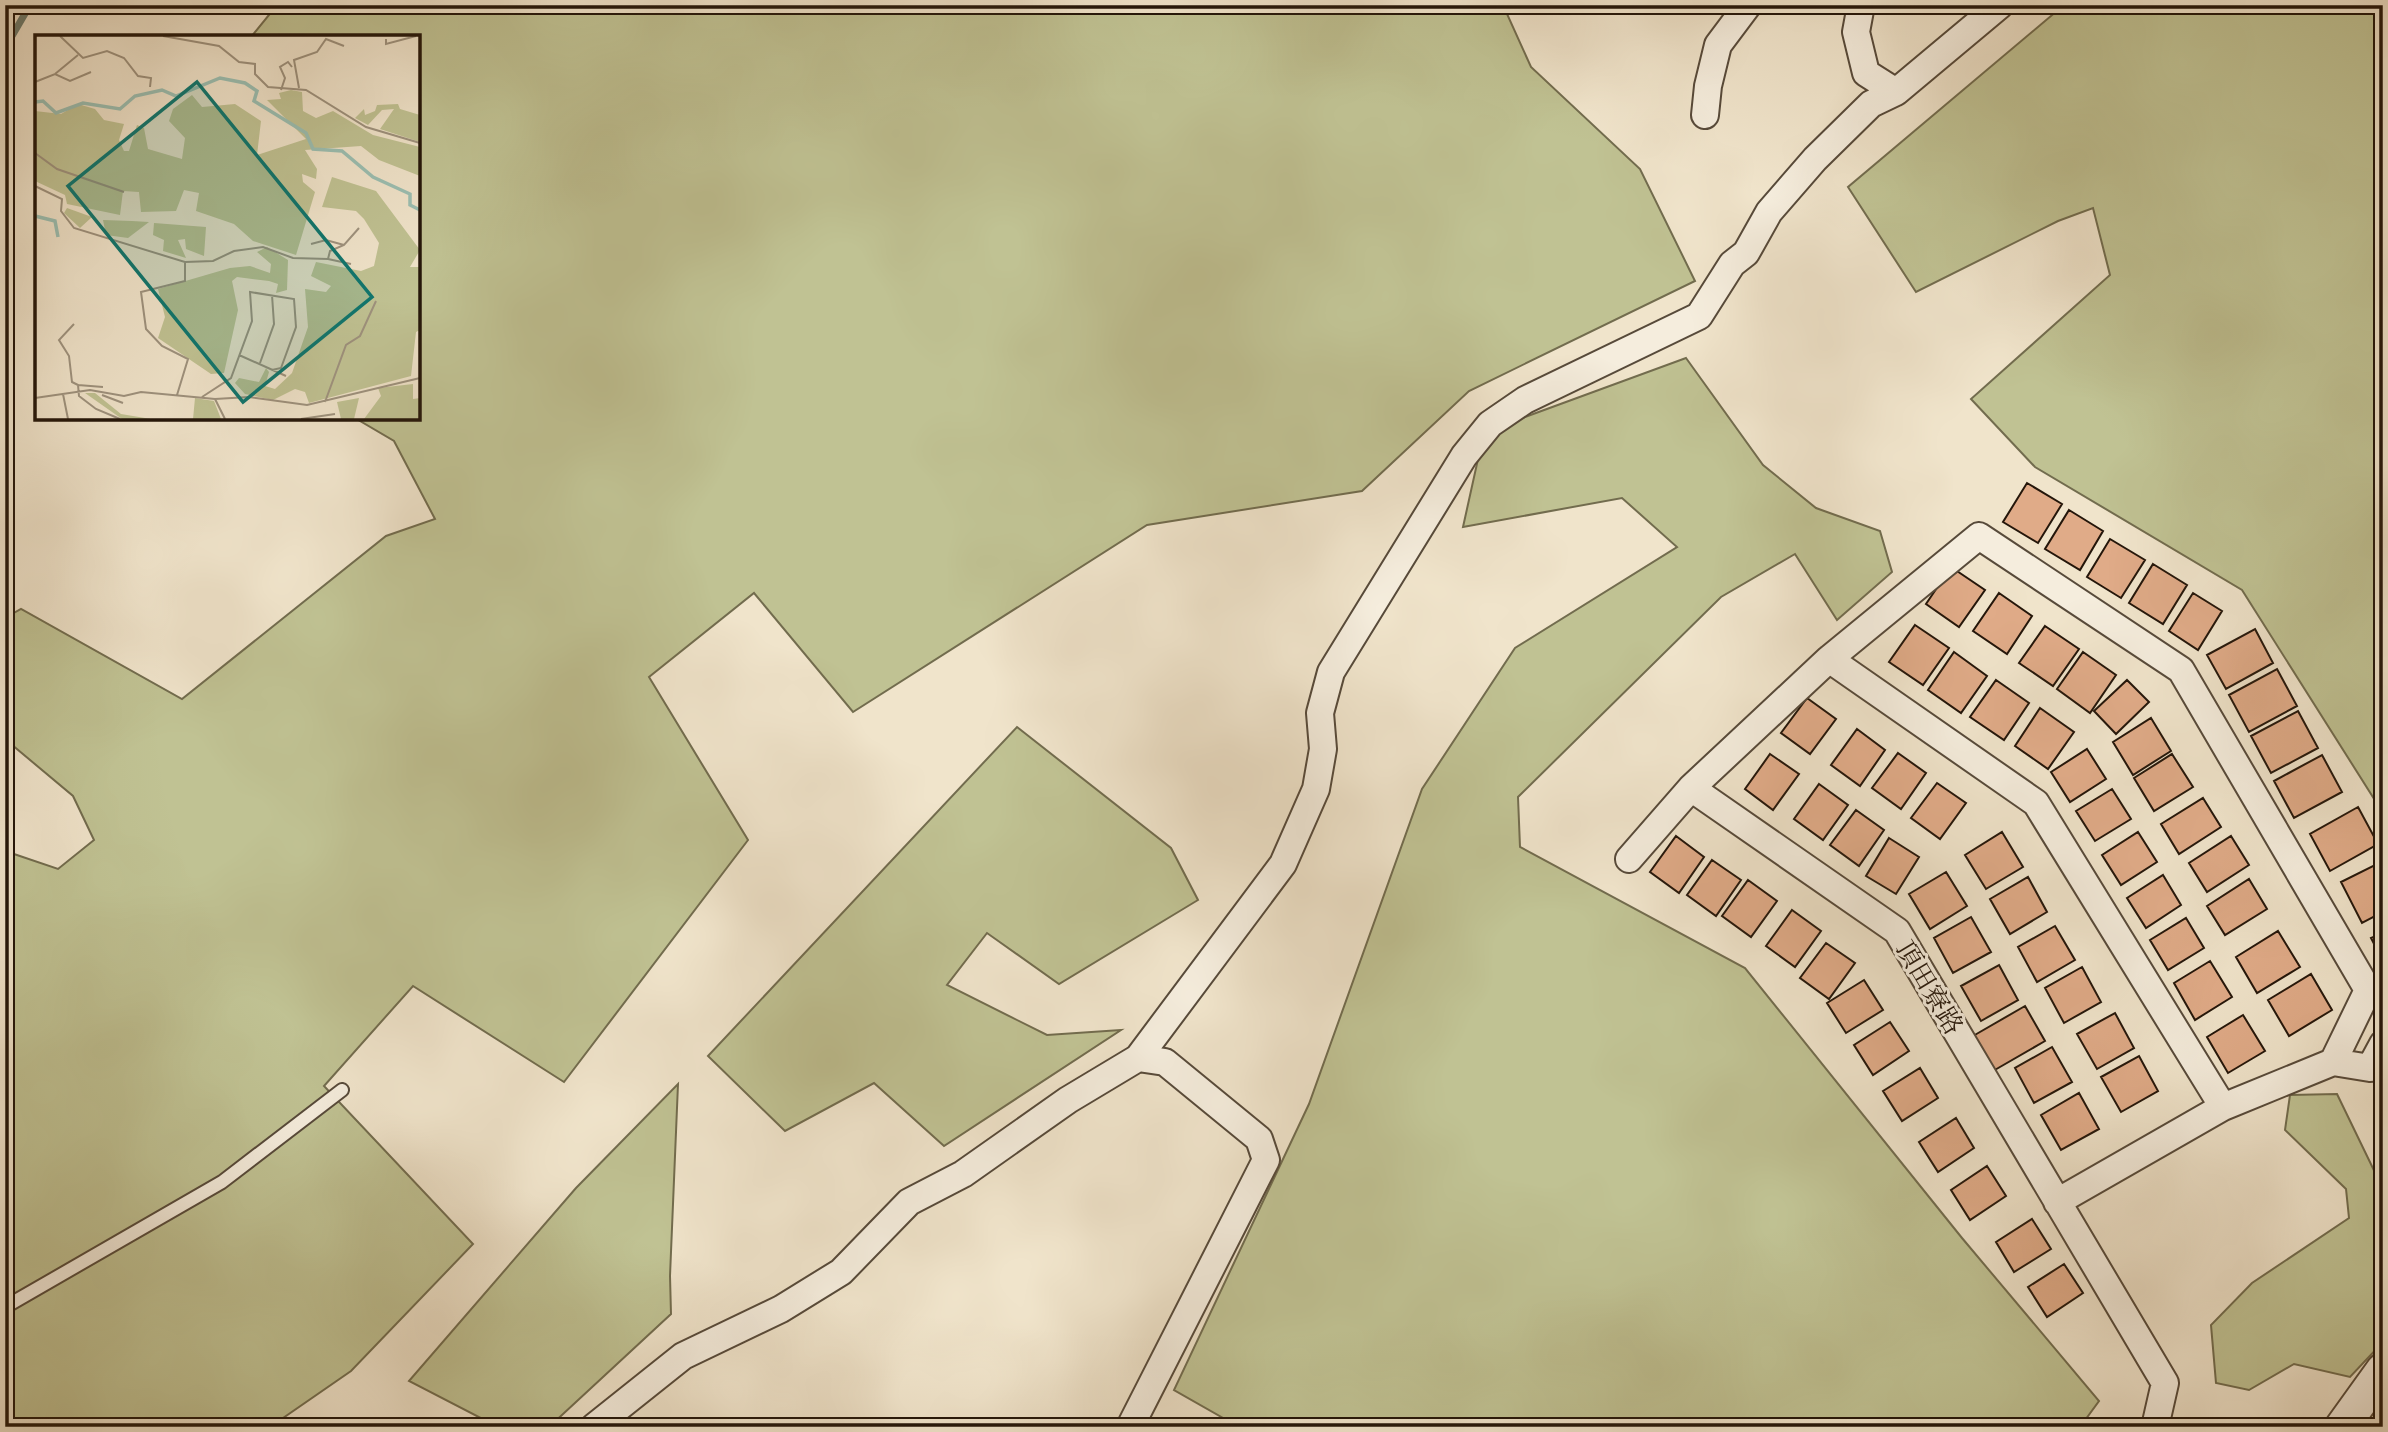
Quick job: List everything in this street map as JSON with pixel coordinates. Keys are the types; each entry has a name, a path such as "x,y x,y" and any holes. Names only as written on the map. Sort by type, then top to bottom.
{"street":[{"path":"1704,115 1707,86 1718,45 1748,5"},
{"path":"1861,5 1856,32 1866,73 1896,92"},
{"path":"594,1427 683,1356 781,1309 841,1272 909,1202 963,1174 1068,1100 1138,1058 1283,864 1316,789 1323,749 1320,713 1331,672 1464,456 1490,424 1525,400 1699,316 1732,264 1746,253 1769,212 1815,159 1871,104 1896,92 2000,5"},
{"path":"1629,859 1691,788 1829,659 1979,536 2181,670 2368,990 2333,1062"},
{"path":"1829,659 2036,803 2223,1107"},
{"name":"頂田寮路","path":"1691,788 1897,931 2165,1383 2155,1427"},
{"path":"2057,1202 2223,1107 2333,1062 2370,1068 2383,1044"},
{"path":"1130,1427 1266,1160 1259,1139 1165,1062 1138,1058"},
{"path":"2342,1427 2383,1370"}],"lane":[{"path":"5,1307 222,1182 342,1090"}],"green space":[{"path":"277,5 1503,5 1531,67 1640,169 1695,281 1469,391 1362,491 1147,525 853,712 754,593 649,677 748,840 564,1082 413,986 324,1086 473,1244 351,1371 270,1427 5,1427 5,851 58,869 94,840 73,796 5,739 5,618 21,609 182,699 386,536 435,519 394,441 358,420 420,420 420,35 253,35"},
{"path":"2064,5 2383,5 2383,813 2242,590 2035,467 1971,399 2110,275 2093,208 2058,221 1916,292 1848,187"},
{"path":"1686,358 1763,465 1816,508 1880,531 1892,572 1837,620 1795,554 1721,597 1518,797 1520,847 1745,968 1962,1238 2099,1401 2080,1427 1239,1427 1174,1390 1309,1104 1422,789 1515,648 1677,547 1622,498 1463,527 1484,432"},
{"path":"1017,727 1171,848 1198,900 1059,984 987,933 947,985 1047,1035 1121,1030 944,1146 874,1083 785,1131 708,1056"},
{"path":"678,1084 670,1276 671,1314 549,1427 498,1427 409,1381 576,1188"},
{"path":"2337,1094 2383,1189 2383,1342 2350,1377 2294,1364 2249,1390 2216,1383 2211,1325 2252,1283 2349,1218 2346,1189 2285,1130 2290,1095"}],"building":[{"path":"2027,483 2062,504 2038,543 2003,522"},
{"path":"2069,510 2103,531 2080,570 2045,549"},
{"path":"2110,539 2145,560 2121,598 2087,577"},
{"path":"2153,564 2187,585 2163,624 2129,603"},
{"path":"1951,567 1985,590 1959,627 1926,604"},
{"path":"1999,593 2032,616 2007,654 1973,631"},
{"path":"2193,593 2222,611 2198,650 2169,631"},
{"path":"1915,625 1949,648 1923,685 1889,662"},
{"path":"2045,626 2079,649 2053,686 2019,663"},
{"path":"2255,629 2273,663 2226,689 2207,655"},
{"path":"1954,652 1987,676 1961,713 1928,690"},
{"path":"2083,652 2116,675 2090,713 2057,689"},
{"path":"2277,669 2297,706 2249,732 2229,695"},
{"path":"1996,680 2029,703 2004,740 1970,717"},
{"path":"2127,680 2149,702 2116,734 2094,711"},
{"path":"1807,698 1836,719 1810,754 1781,733"},
{"path":"2040,708 2074,732 2048,769 2015,746"},
{"path":"2298,711 2318,748 2271,773 2251,736"},
{"path":"2151,718 2171,751 2133,775 2113,742"},
{"path":"1857,729 1885,750 1860,786 1831,765"},
{"path":"2087,749 2106,779 2070,802 2051,772"},
{"path":"1898,753 1926,773 1901,809 1872,788"},
{"path":"1770,754 1799,774 1773,810 1745,789"},
{"path":"2172,754 2193,787 2154,811 2134,778"},
{"path":"2322,755 2342,792 2294,818 2274,781"},
{"path":"1937,783 1966,803 1940,839 1911,818"},
{"path":"1819,784 1848,805 1823,840 1794,819"},
{"path":"2112,789 2131,819 2095,841 2076,811"},
{"path":"2203,798 2221,827 2179,854 2161,824"},
{"path":"2358,807 2378,844 2330,871 2310,834"},
{"path":"1856,810 1884,830 1859,866 1830,845"},
{"path":"2002,832 2023,867 1986,889 1965,855"},
{"path":"2138,832 2157,862 2121,885 2102,855"},
{"path":"1676,836 1704,857 1679,893 1650,872"},
{"path":"2231,836 2249,865 2207,892 2189,863"},
{"path":"1889,838 1919,857 1896,894 1866,876"},
{"path":"1712,860 1741,880 1716,916 1687,895"},
{"path":"2383,861 2383,912 2362,923 2341,882"},
{"path":"1946,872 1967,906 1930,929 1909,894"},
{"path":"2163,875 2181,905 2146,928 2127,898"},
{"path":"2028,877 2047,912 2010,934 1990,899"},
{"path":"2249,879 2267,909 2225,935 2207,906"},
{"path":"1748,880 1777,901 1751,937 1722,916"},
{"path":"1792,910 1821,931 1795,967 1766,946"},
{"path":"1971,917 1991,952 1953,973 1934,938"},
{"path":"2186,918 2204,948 2168,970 2150,940"},
{"path":"2055,926 2075,960 2037,982 2018,947"},
{"path":"2278,931 2300,967 2257,993 2236,957"},
{"path":"2383,933 2383,961 2371,938"},
{"path":"1826,943 1855,963 1829,999 1800,978"},
{"path":"2210,961 2232,997 2195,1020 2174,983"},
{"path":"1999,965 2018,1000 1981,1021 1961,986"},
{"path":"2082,967 2101,1002 2064,1023 2045,988"},
{"path":"2311,974 2332,1010 2289,1036 2268,1000"},
{"path":"1864,980 1883,1010 1846,1033 1827,1003"},
{"path":"2025,1006 2045,1041 1993,1071 1973,1036"},
{"path":"2115,1013 2134,1048 2097,1069 2077,1034"},
{"path":"2243,1015 2265,1051 2228,1073 2207,1037"},
{"path":"1890,1022 1909,1051 1873,1075 1854,1045"},
{"path":"2052,1047 2072,1082 2034,1103 2015,1068"},
{"path":"2139,1056 2158,1091 2121,1112 2101,1077"},
{"path":"1920,1068 1938,1098 1902,1121 1883,1091"},
{"path":"2079,1093 2099,1129 2061,1150 2041,1115"},
{"path":"1956,1118 1974,1148 1938,1172 1919,1142"},
{"path":"1987,1166 2006,1196 1970,1220 1951,1190"},
{"path":"2032,1219 2051,1249 2014,1272 1996,1242"},
{"path":"2064,1264 2083,1293 2047,1317 2028,1287"}],"waterway":[{"path":"5,48 30,5"}]}
